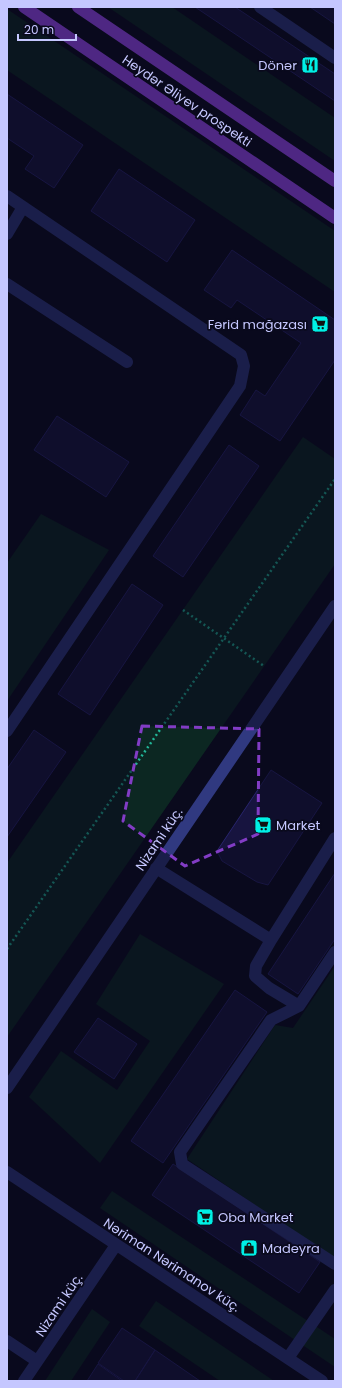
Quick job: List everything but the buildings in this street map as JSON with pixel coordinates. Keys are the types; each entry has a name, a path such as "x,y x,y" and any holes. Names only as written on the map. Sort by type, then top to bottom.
{"main road":[{"name":"Heydər Əliyev prospekti","path":"24,7 335,218"},
{"name":"Heydər Əliyev prospekti","path":"78,7 335,181"}],"street":[{"path":"260,7 335,58"},
{"path":"7,196 241,355 244,366 240,386 7,731"},
{"path":"7,234 23,206"},
{"path":"7,284 127,362"},
{"name":"Nizami küç.","path":"7,1088 335,606"},
{"path":"299,1006 269,988 256,976 256,966 270,940 335,838"},
{"path":"156,868 270,940"},
{"path":"335,952 299,1006 270,1020 180,1152 182,1164 335,1264"},
{"name":"Nəriman Nərimanov küç.","path":"7,1172 322,1381"},
{"name":"Nizami küç.","path":"24,1381 116,1244"},
{"path":"288,1358 335,1290"},
{"path":"7,1341 38,1362"}],"path":[{"path":"7,949 335,479"},
{"path":"183,610 264,666"}],"highlighted area":[{"path":"142,726 259,729 258,834 185,866 123,821"}],"green space":[{"path":"108,7 172,7 335,118 335,161"},
{"path":"7,9 335,231 335,292 7,70"},
{"path":"303,437 335,459 335,564 7,1037 7,863"},
{"path":"41,514 109,550 7,701 7,563"},
{"path":"140,934 224,984 100,1163 29,1097 61,1051 117,1090 150,1041 96,1004"},
{"path":"335,966 335,1259 187,1159 275,1025 293,1028"},
{"path":"112,1191 335,1339 335,1367 100,1208"},
{"path":"156,1301 274,1381 220,1381 139,1326"},
{"path":"92,1309 110,1322 71,1381 45,1381"}],"place":[{"name":"Dönər","path":"310,65"},
{"name":"Fərid mağazası","path":"320,324"},
{"name":"Market","path":"263,825"},
{"name":"Oba Market","path":"205,1217"},
{"name":"Madeyra","path":"249,1248"}]}
